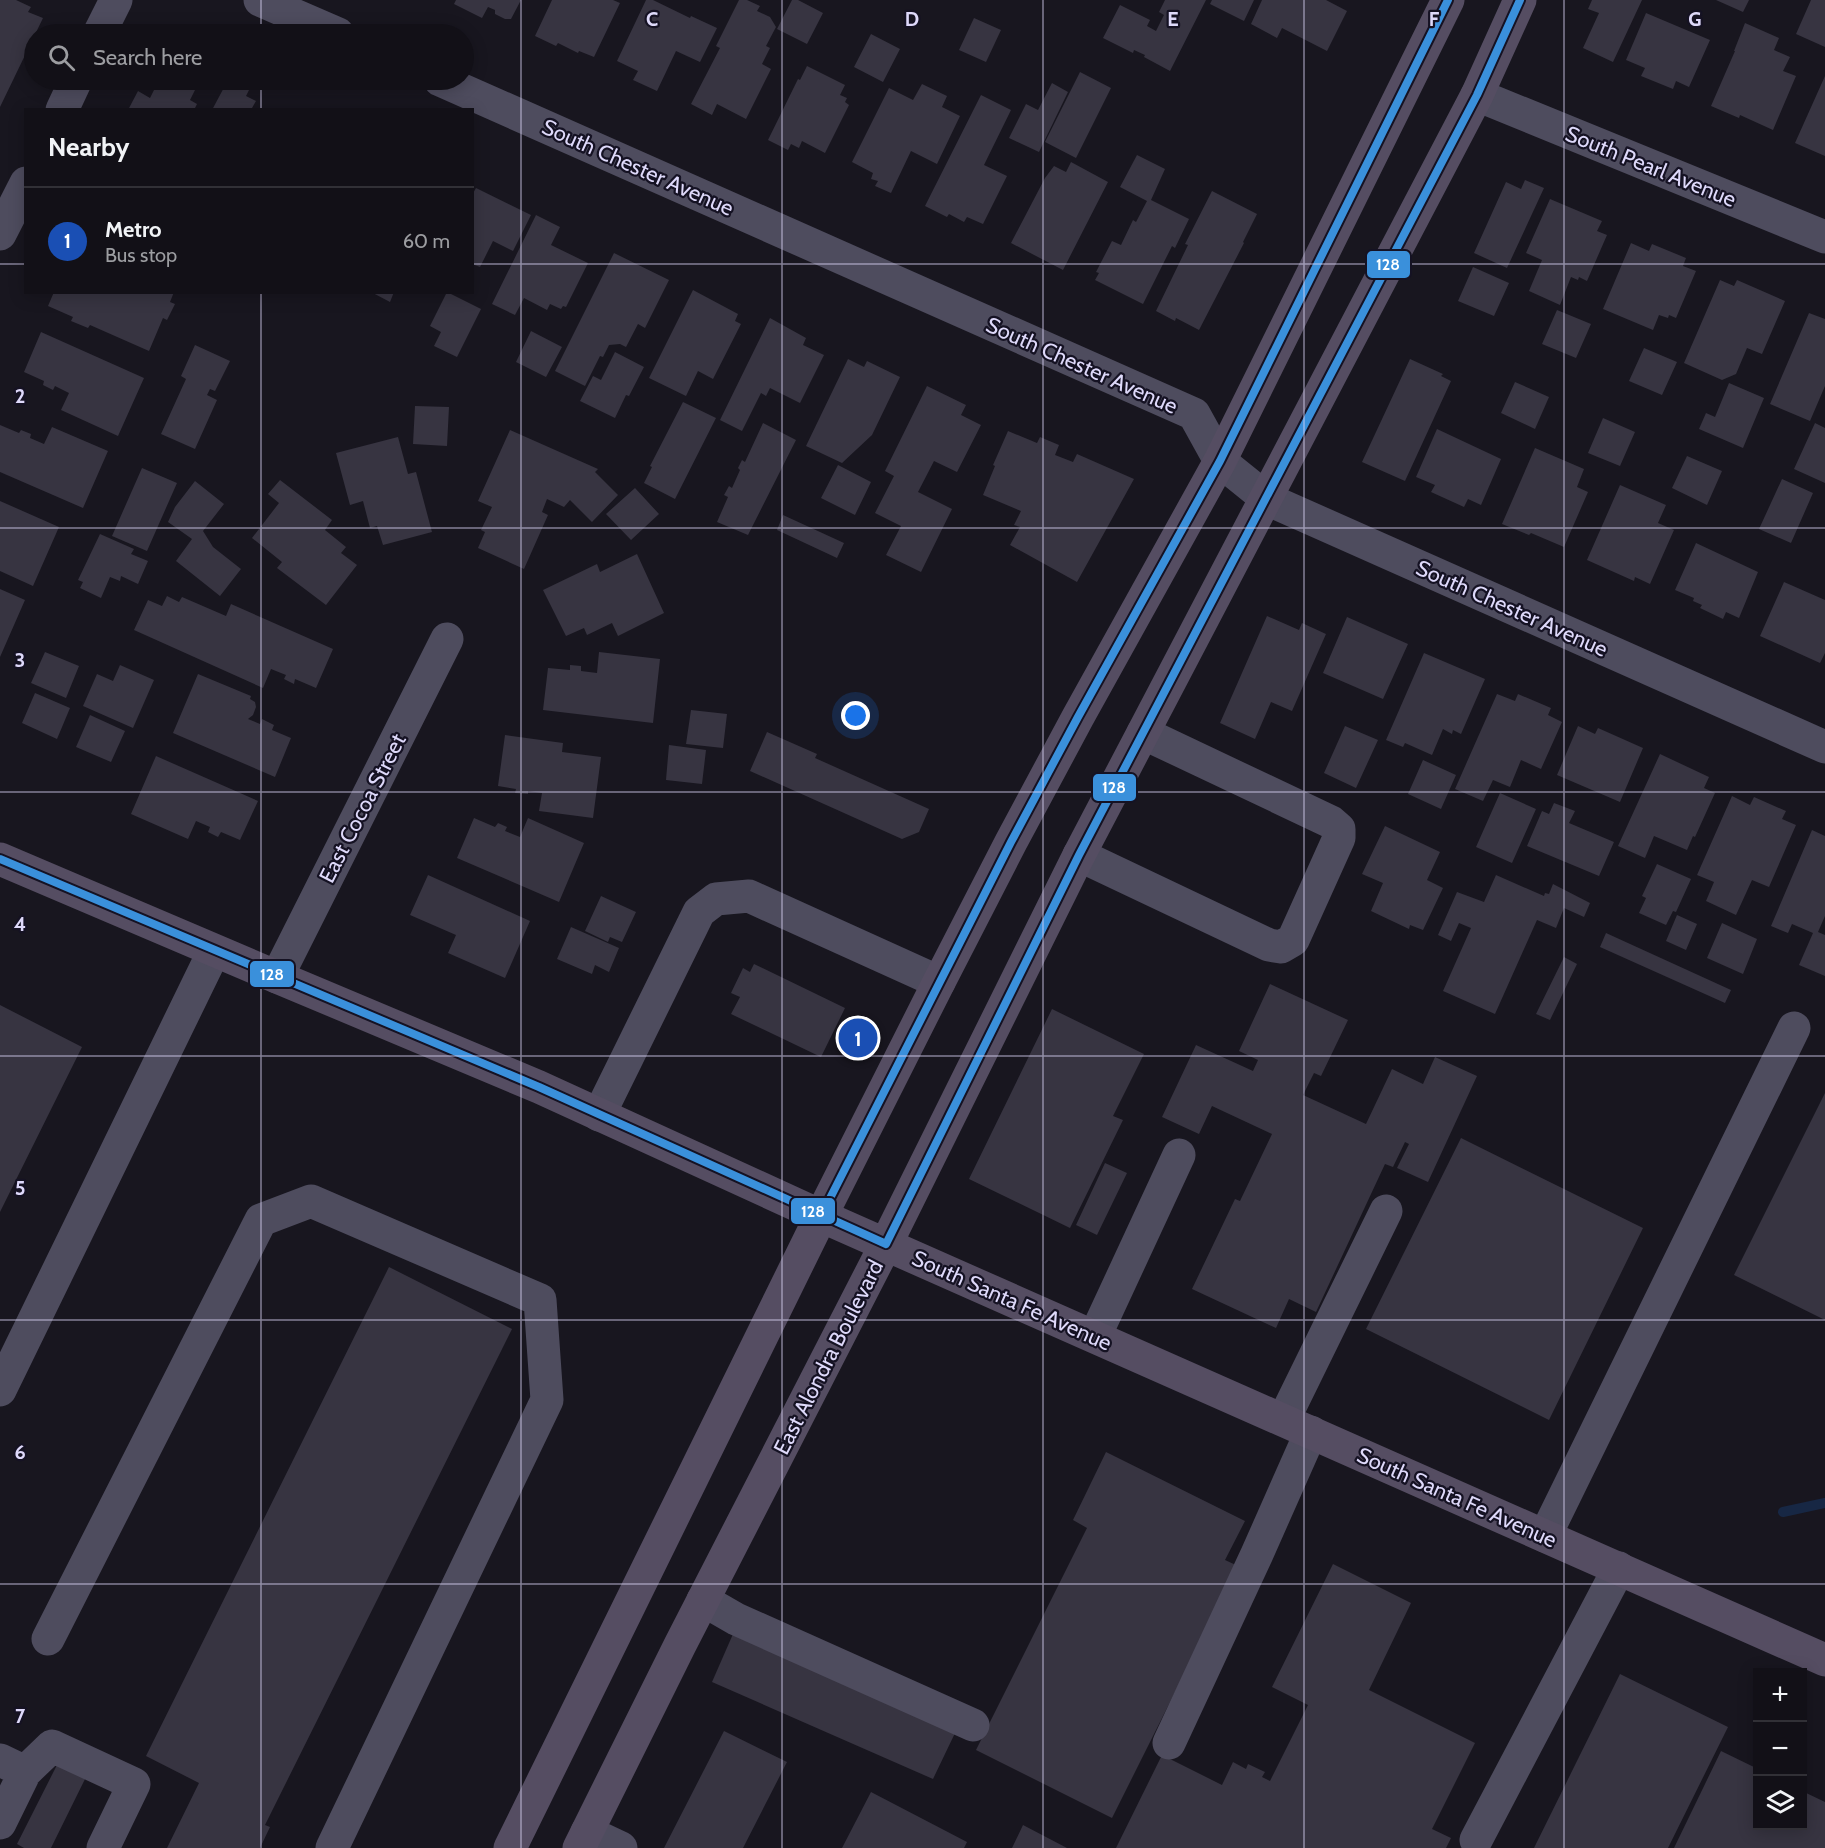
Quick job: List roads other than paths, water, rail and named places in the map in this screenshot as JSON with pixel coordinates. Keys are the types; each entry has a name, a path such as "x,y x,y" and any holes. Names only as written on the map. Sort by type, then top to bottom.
{"main road":[{"path":"510,1848 821,1216 939,982 1078,717 1220,461 1448,0"},
{"name":"East Alondra Boulevard","path":"583,1840 886,1244 1079,855 1477,95 1520,0"},
{"name":"South Santa Fe Avenue","path":"0,859 539,1087 821,1216 1825,1660"}],"street":[{"path":"104,24 116,0"},
{"path":"260,0 315,24"},
{"path":"63,108 71,90"},
{"name":"South Chester Avenue","path":"463,90 1194,414 1220,461 1267,499 1825,747"},
{"name":"South Pearl Avenue","path":"1477,95 1825,237"},
{"path":"2,226 24,187"},
{"name":"East Cocoa Street","path":"277,977 447,639"},
{"path":"1079,855 1269,945 1281,947 1293,940 1340,838 1339,829 1331,822 1143,733"},
{"path":"599,1115 699,912 716,899 749,896 939,982"},
{"path":"0,1390 214,951"},
{"path":"1545,1536 1794,1028"},
{"path":"1095,1336 1179,1155"},
{"path":"48,1639 261,1220 311,1202 540,1300 547,1400 332,1848"},
{"path":"1169,1743 1252,1565 1298,1426 1386,1211"},
{"path":"1476,1840 1619,1568"},
{"path":"703,1600 736,1619 973,1725"},
{"path":"0,1823 13,1766 52,1746 134,1784 104,1848"},
{"path":"583,1840 621,1848"}],"waterway":[{"path":"1783,1512 1825,1503"}],"place":[{"name":"Metro","path":"858,1038"}]}
